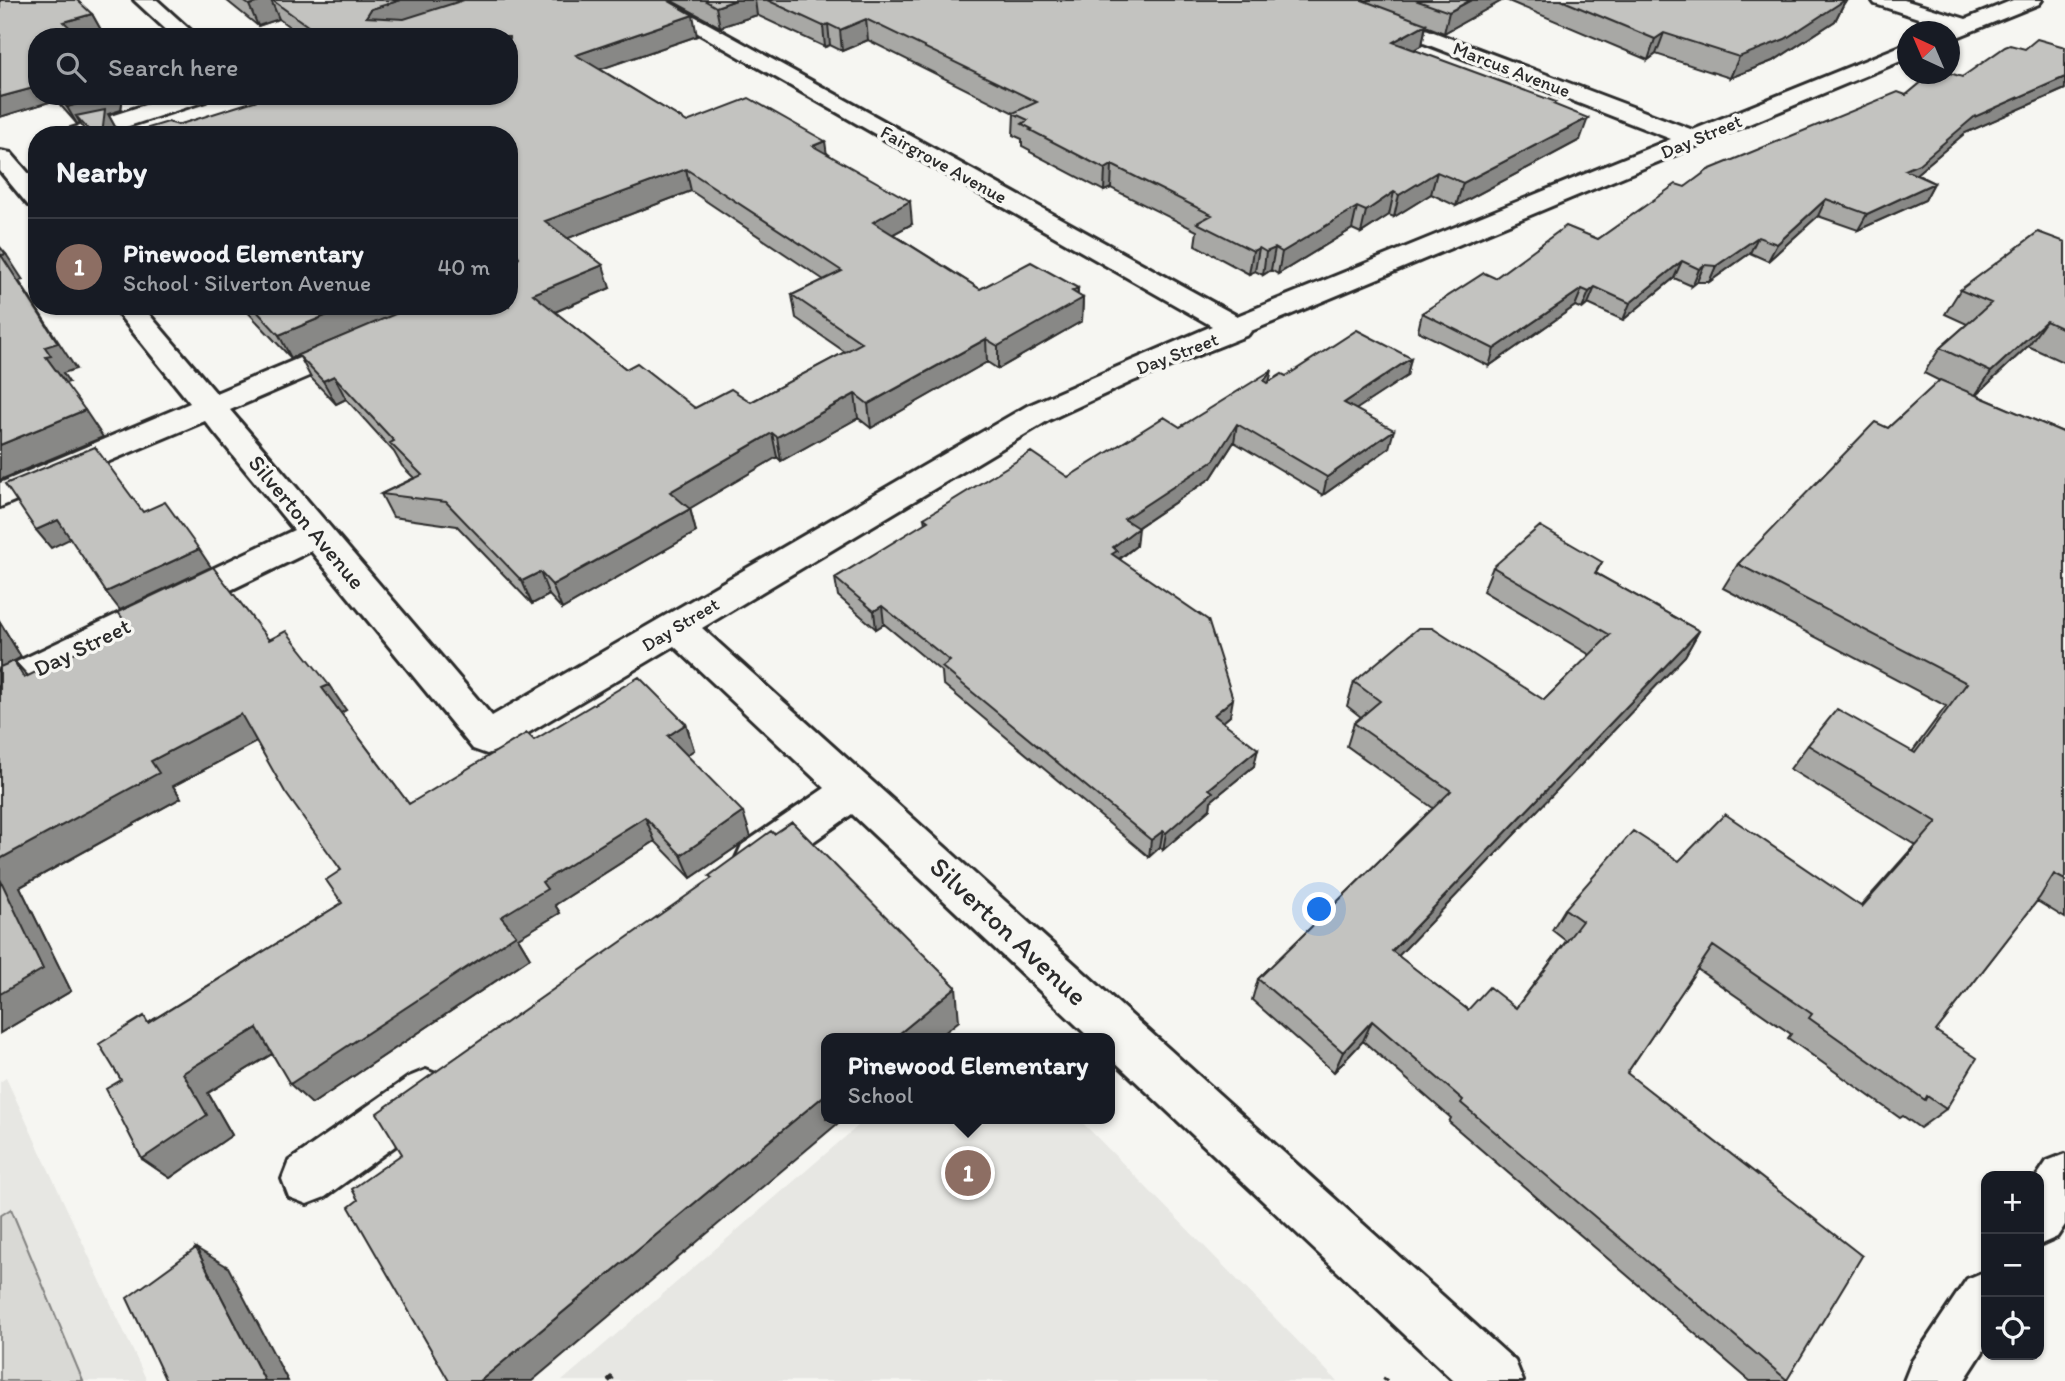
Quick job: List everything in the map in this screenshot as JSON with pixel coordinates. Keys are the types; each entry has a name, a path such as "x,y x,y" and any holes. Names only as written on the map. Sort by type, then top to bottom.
{"street":[{"path":"144,0 177,28"},
{"name":"Fairgrove Avenue","path":"650,0 1238,329"},
{"name":"Marcus Avenue","path":"1330,0 1694,139"},
{"path":"1882,0 1937,21"},
{"path":"1960,28 2032,0"},
{"name":"Day Street","path":"487,738 1038,413 1122,374 1238,329 1897,55"},
{"path":"104,126 170,105"},
{"path":"9,156 28,185"},
{"name":"Silverton Avenue","path":"134,315 487,738"},
{"path":"0,496 426,315"},
{"name":"Day Street","path":"0,687 316,534"},
{"name":"Silverton Avenue","path":"676,626 1495,1381"},
{"path":"721,884 855,789"},
{"path":"307,1179 464,1067"},
{"path":"2044,1211 2065,1179"},
{"path":"1932,1381 1981,1306"}],"path":[{"path":"608,1381 611,1378 613,1381"}],"shaded area":[{"path":"6,1078 147,1381 0,1381 0,1082"},
{"path":"860,1124 1084,1124 1337,1381 562,1381"},
{"path":"11,1209 83,1381 0,1381 0,1216"}],"building":[{"path":"0,0 77,0 92,14 64,22 70,28 28,28 28,89 0,97"},
{"path":"242,0 266,0 249,5"},
{"path":"272,0 401,0 371,9 366,17 404,19 464,0 667,0 693,15 576,55 687,122 749,98 825,141 813,146 910,201 873,222 980,289 1031,262 1078,288 1072,291 1083,298 998,346 986,339 868,404 855,394 777,437 772,433 670,492 690,509 552,585 540,572 522,581 446,502 381,494 422,475 390,443 394,441 334,376 323,381 298,355 393,315 518,315 518,126 155,126 168,122 178,125 241,105 518,105 518,28 311,28","holes":["686,169 842,271 792,295 862,343 751,402 731,389 695,408 637,363 626,369 533,294 603,265 545,221"]},
{"path":"704,0 736,0 716,7"},
{"path":"767,0 1362,0 1426,24 1393,42 1556,102 1553,104 1588,118 1463,183 1437,172 1399,195 1394,192 1366,211 1357,207 1282,252 1275,248 1266,252 1259,248 1253,251 1197,223 1212,215 1112,165 1105,169 1030,130 1032,129 1022,124 1028,120 1013,113 1037,102 866,19 840,30 828,24 823,26"},
{"path":"1415,0 1471,0 1449,12"},
{"path":"1561,0 1845,0 1785,39 1739,57 1664,33 1655,39"},
{"path":"2037,39 2065,47 2065,77 1974,117 1919,164 1905,170 1934,183 1867,214 1826,199 1777,244 1758,237 1716,266 1704,265 1699,269 1682,261 1630,303 1595,287 1589,292 1582,289 1494,349 1422,313 1484,273 1495,278 1566,226 1598,239 1676,184 1685,187 1708,170 1898,92 1906,95 1919,84 1960,84 1960,76 2005,47 2010,45 2025,49"},
{"path":"105,110 103,126 85,126 76,116"},
{"path":"2038,232 2065,242 2065,330 2046,321 1991,372 1940,348 1991,303 1960,290"},
{"path":"0,247 6,254 1,255 28,297 28,315 40,315 58,343 45,347 51,356 46,357 85,410 0,445"},
{"path":"260,315 327,315 279,335"},
{"path":"1357,330 1411,358 1344,403 1394,430 1327,477 1237,424 1214,460 1124,519 1138,528 1113,547 1117,551 1112,554 1208,620 1233,699 1214,715 1258,749 1209,789 1213,792 1166,833 1163,831 1151,840 942,667 950,661 882,606 874,611 835,578 928,521 924,518 1031,452 1068,477 1164,417 1180,427 1272,370 1264,381 1267,383 1282,374 1286,376"},
{"path":"1940,380 2065,433 2065,880 2054,874 2040,897 1936,1031 1977,1058 1946,1109 1927,1096 1925,1100 1809,1018 1812,1014 1713,946 1627,1073 1862,1256 1787,1380 1461,1103 1463,1100 1372,1021 1343,1052 1258,979 1451,791 1354,723 1380,701 1354,682 1418,628 1432,628 1544,700 1610,635 1493,567 1540,526 1602,562 1595,573 1699,631 1392,951 1468,1010 1489,987 1516,1008 1582,921 1565,909 1633,831 1679,861 1725,814 1862,907 1937,822 1808,745 1837,709 1915,753 1967,683 1738,564 1875,422 1888,428"},
{"path":"95,447 143,512 165,502 199,549 106,592 58,520 36,530 5,484"},
{"path":"213,567 269,640 286,631 329,685 322,688 409,804 527,733 534,740 639,677 686,724 668,736 743,812 681,855 645,817 542,882 547,889 501,917 516,935 290,1084 257,1028 183,1073 207,1115 142,1159 106,1089 121,1080 99,1044 144,1016 148,1023 342,903 326,880 341,870 285,792 241,714 151,761 159,773 0,859 0,667 14,661 24,678 128,626 118,612"},
{"path":"792,822 956,987 900,1033 821,1033 821,1098 480,1381 449,1381 349,1207 358,1200 352,1189 402,1154 377,1113 712,878 709,876 771,831 774,834"},
{"path":"0,879 43,969 0,994"},
{"path":"196,1248 265,1381 166,1381 127,1298"}],"place":[{"name":"Pinewood Elementary","path":"968,1173"}]}
